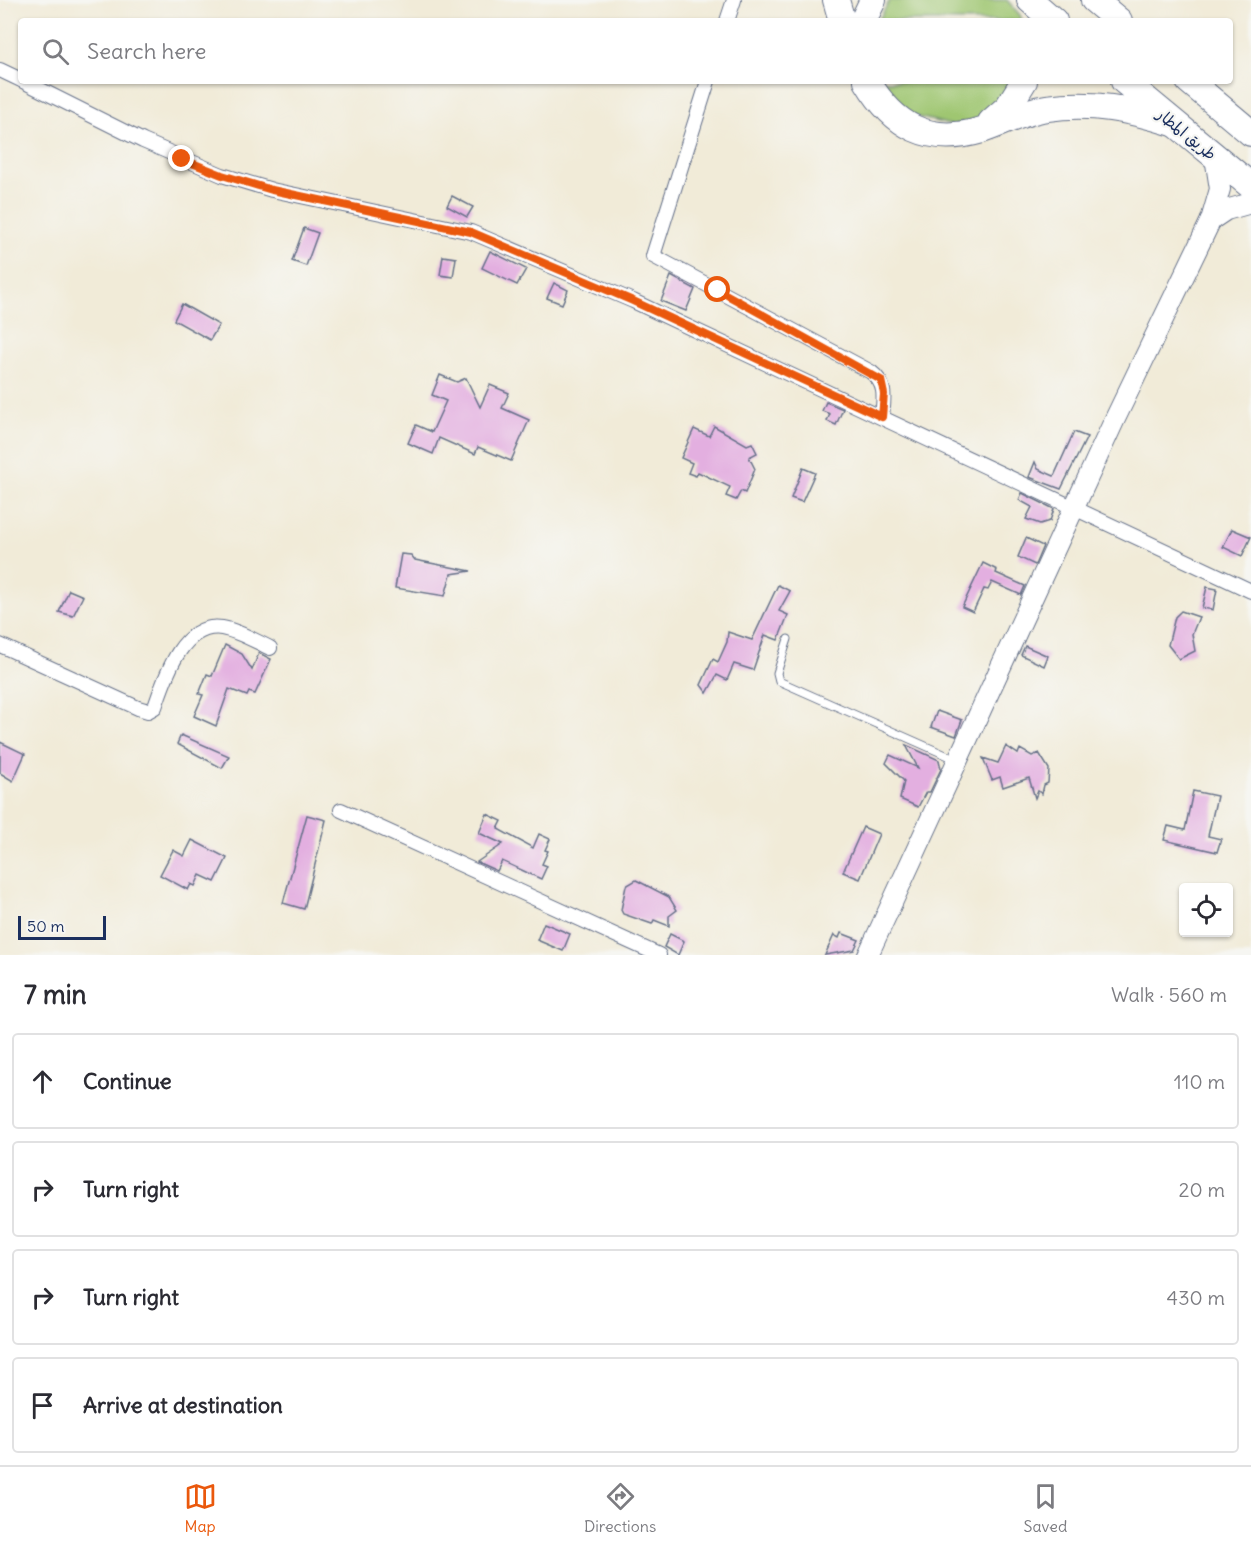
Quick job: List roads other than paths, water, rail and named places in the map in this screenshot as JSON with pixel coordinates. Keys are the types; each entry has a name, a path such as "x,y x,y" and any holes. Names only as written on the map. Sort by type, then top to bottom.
{"highway":[{"path":"836,0 841,18"},
{"path":"864,18 873,0"},
{"path":"1025,0 1030,18"},
{"path":"1030,0 1051,18"},
{"path":"1094,0 1115,18"},
{"path":"869,84 884,107 907,126 934,135 981,130 1012,117 1044,108 1076,105 1131,110 1173,123"},
{"path":"981,130 1008,107 1022,84"},
{"name":"طريق المطار","path":"1128,84 1251,186"},
{"path":"1193,84 1251,133"}],"street":[{"path":"728,18 734,0"},
{"path":"0,70 18,78"},
{"path":"30,84 143,141 222,175 272,190 471,232 633,301 1251,591"},
{"path":"707,84 653,256 871,372 881,380 883,386 882,417"},
{"path":"868,955 1074,508 1211,220 1220,189 1215,157"},
{"path":"1211,220 1226,210 1251,203"},
{"path":"0,645 148,711 155,707 178,654 197,633 220,628 270,648"},
{"path":"341,810 659,955"}],"lane":[{"path":"788,639 777,673 779,681 958,760"}]}
